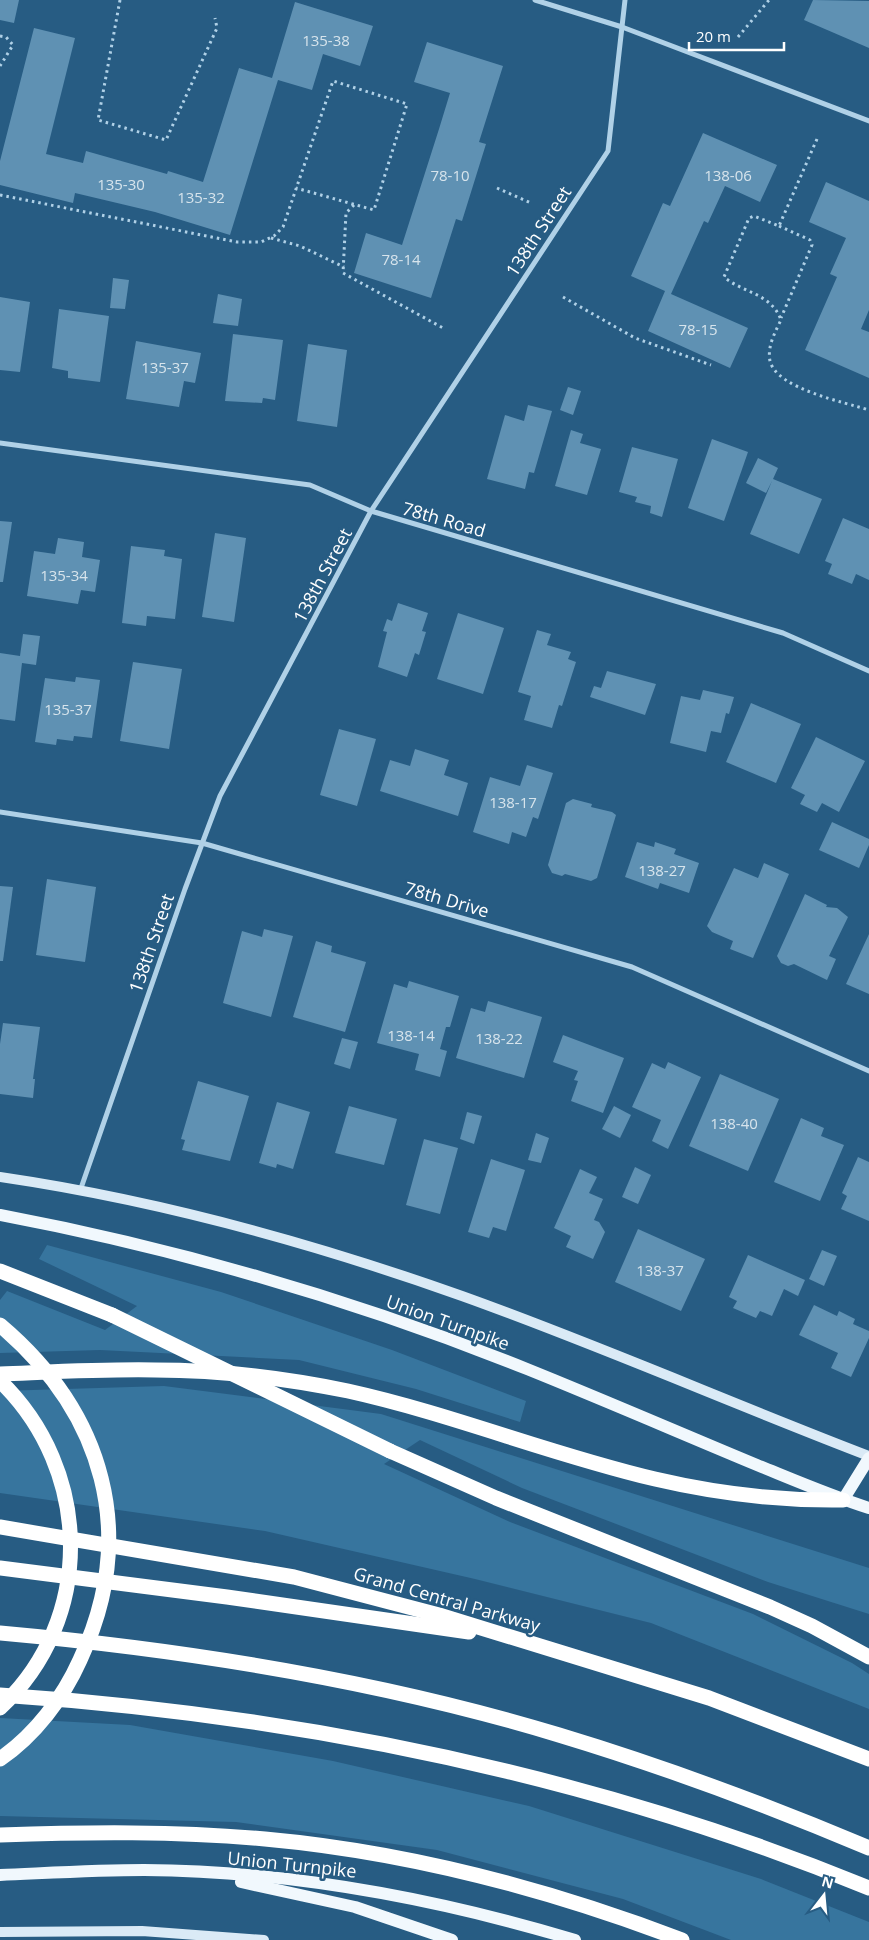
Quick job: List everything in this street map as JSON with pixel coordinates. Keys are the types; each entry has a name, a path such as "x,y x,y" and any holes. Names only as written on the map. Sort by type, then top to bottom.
{"highway":[{"path":"0,1271 112,1315 390,1451 505,1502 770,1607 812,1626 869,1657"},
{"path":"0,1325 41,1363 75,1410 100,1470 106,1498 108,1558 98,1616 76,1671 63,1693 43,1719 25,1739 0,1759"},
{"path":"0,1374 172,1370 200,1371 305,1383 388,1400 654,1479 731,1494 791,1501 843,1500"},
{"path":"0,1381 19,1400 36,1423 51,1452 62,1482 71,1537 68,1586 53,1631 24,1682 0,1708"},
{"name":"Grand Central Parkway","path":"0,1527 218,1562 294,1577 523,1639 709,1698 869,1760"},
{"path":"0,1568 227,1597 523,1639"},
{"path":"0,1633 124,1646 284,1670 491,1716 567,1737 691,1777 869,1848"},
{"path":"0,1695 100,1703 259,1722 330,1734 460,1761 586,1791 649,1810 782,1855 869,1888"},
{"path":"0,1835 97,1832 170,1833 266,1840 322,1847 432,1865 490,1878 556,1896 682,1940"}],"main road":[{"name":"Union Turnpike","path":"0,1215 172,1254 360,1308 526,1369 843,1500 869,1508"},
{"path":"843,1500 869,1457"},
{"name":"Union Turnpike","path":"0,1875 97,1871 192,1872 304,1881 376,1892 476,1912 575,1940"},
{"path":"192,1872 355,1907 452,1940"}],"street":[{"path":"535,0 622,27 869,121"},
{"name":"138th Street","path":"80,1191 220,796 371,511 608,151 625,0"},
{"name":"78th Road","path":"0,443 310,485 371,511 783,633 869,671"},
{"name":"78th Drive","path":"0,812 202,843 632,967 869,1071"},
{"name":"Union Turnpike","path":"0,1176 194,1215 281,1238 462,1296 869,1457"},
{"path":"0,1932 142,1931 264,1940"}],"path":[{"path":"120,0 98,120 166,140 217,28 215,18"},
{"path":"738,37 770,0"},
{"path":"0,36 6,37 12,44 0,66"},
{"path":"0,195 237,242 261,242 271,238 282,227 332,82 407,104 374,210 296,188"},
{"path":"779,226 817,139"},
{"path":"497,188 531,203"},
{"path":"355,204 346,213 343,273 443,328"},
{"path":"781,320 777,309 765,298 724,277 749,218 754,216 810,240 812,245 781,320 770,346 770,361 777,374 794,385 869,410"},
{"path":"271,238 300,246 344,267"},
{"path":"563,297 635,338 711,364"}],"shaded area":[{"path":"47,1245 221,1292 392,1350 526,1401 520,1422 416,1389 299,1360 100,1350 0,1353 0,1300 7,1291 105,1330 137,1306 39,1259"},
{"path":"164,1386 381,1414 869,1568 869,1614 768,1582 522,1488 420,1440 384,1464 510,1522 753,1614 852,1663 869,1674 869,1709 651,1623 475,1579 265,1531 0,1493 0,1391"},
{"path":"0,1718 130,1725 333,1761 529,1806 761,1879 869,1922 869,1940 731,1940 623,1899 437,1850 236,1822 0,1816"}],"building":[{"path":"0,0 19,0 14,23 0,20"},
{"path":"813,0 869,1 869,48 804,20"},
{"path":"295,2 373,26 360,66 323,54 312,90 278,80 230,235 155,212 75,193 73,203 0,185 0,161 34,28 75,38 46,154 83,163 86,151 167,174 168,171 203,182 239,68 272,78"},
{"path":"427,42 503,66 479,142 486,144 462,221 456,219 431,298 354,273 366,233 402,245 439,129 450,93 414,82"},
{"path":"703,133 777,165 760,202 725,186 708,223 704,221 671,294 748,328 730,368 648,331 665,291 631,276 663,203 670,206"},
{"path":"826,182 869,201 869,310 861,329 869,332 869,378 805,350 837,277 830,274 846,238 809,222"},
{"path":"113,278 129,280 125,309 110,308"},
{"path":"218,294 242,299 238,326 213,323"},
{"path":"0,297 30,302 20,372 0,370"},
{"path":"59,309 109,316 100,382 68,378 68,371 52,368"},
{"path":"233,334 283,340 275,400 263,398 262,403 225,401"},
{"path":"136,341 201,353 195,383 184,381 179,407 126,399"},
{"path":"308,344 347,350 337,427 297,421"},
{"path":"568,387 581,391 573,415 560,410"},
{"path":"528,405 552,411 534,473 529,472 525,489 487,479 505,415 524,421"},
{"path":"571,430 583,434 580,443 601,449 587,495 555,486"},
{"path":"712,439 748,452 724,521 688,508"},
{"path":"632,447 678,459 662,517 650,513 651,506 635,502 637,497 619,492"},
{"path":"758,458 778,468 773,479 822,499 799,554 750,534 772,481 766,493 746,483"},
{"path":"843,518 869,529 869,580 856,574 852,584 828,574 832,564 825,561"},
{"path":"0,521 12,522 3,582 0,582"},
{"path":"215,533 246,538 234,622 202,617"},
{"path":"58,538 84,542 82,557 100,560 95,592 81,590 78,604 27,596 34,551 55,554"},
{"path":"131,546 165,550 164,556 182,559 175,619 147,616 146,626 122,623"},
{"path":"398,603 428,613 422,631 426,632 419,655 415,653 407,677 378,667 387,632 383,631 387,619 392,621"},
{"path":"458,613 504,628 483,694 437,679"},
{"path":"537,630 551,634 547,645 571,652 568,659 576,662 562,706 559,705 552,728 524,720 531,696 518,692"},
{"path":"23,634 40,636 36,665 22,663 15,721 0,719 0,653 20,656"},
{"path":"133,662 182,669 169,749 120,741"},
{"path":"607,671 656,684 645,715 590,697 594,686 601,688"},
{"path":"76,677 100,680 92,738 74,736 73,741 57,739 56,745 35,742 45,678 75,682"},
{"path":"703,690 734,697 729,714 726,713 721,733 711,731 706,752 670,743 681,696 700,700"},
{"path":"751,703 801,724 776,783 726,762"},
{"path":"339,729 376,739 357,806 320,795"},
{"path":"816,737 865,761 839,812 822,803 817,812 800,804 805,795 791,788"},
{"path":"415,749 449,760 444,775 468,783 458,816 380,791 390,760 410,766"},
{"path":"527,765 553,773 538,819 533,817 526,837 512,832 509,844 473,832 490,777 520,786"},
{"path":"573,799 592,804 591,807 612,812 616,815 597,878 591,881 565,874 562,876 552,873 548,865 566,803"},
{"path":"832,822 869,839 869,845 859,868 819,850"},
{"path":"637,842 654,847 655,842 676,849 674,854 699,863 689,893 660,883 658,889 625,877"},
{"path":"764,863 789,874 753,958 730,949 733,941 712,932 707,926 734,868 758,878"},
{"path":"47,879 96,887 85,962 36,955"},
{"path":"0,886 13,887 3,961 0,961"},
{"path":"805,894 827,905 826,907 837,908 848,917 829,956 836,959 827,980 794,964 788,966 781,963 777,956"},
{"path":"264,929 293,936 271,1017 223,1003 242,931 262,937"},
{"path":"869,934 869,994 846,984"},
{"path":"316,941 332,946 331,952 366,962 345,1032 293,1017"},
{"path":"409,981 459,996 450,1027 446,1027 440,1049 447,1051 440,1077 415,1070 419,1054 377,1043 394,984 407,988"},
{"path":"488,1001 542,1017 524,1078 456,1058 471,1008 485,1012"},
{"path":"3,1023 40,1027 33,1079 35,1079 33,1098 0,1094 0,1044"},
{"path":"563,1035 624,1058 603,1113 571,1101 578,1081 574,1080 578,1071 553,1062"},
{"path":"342,1038 358,1042 350,1069 334,1064"},
{"path":"668,1062 701,1077 668,1149 652,1141 661,1120 632,1107 652,1063 665,1069"},
{"path":"720,1074 779,1099 748,1171 689,1146"},
{"path":"198,1081 249,1096 230,1161 182,1150 185,1140 181,1139"},
{"path":"277,1102 310,1112 293,1169 277,1164 276,1168 259,1163"},
{"path":"349,1106 397,1119 384,1165 335,1153"},
{"path":"614,1106 631,1115 620,1138 602,1129"},
{"path":"467,1112 482,1116 474,1144 460,1139"},
{"path":"801,1118 824,1128 821,1136 844,1145 820,1201 774,1182"},
{"path":"536,1133 549,1138 541,1163 528,1160"},
{"path":"424,1139 458,1148 440,1214 406,1205"},
{"path":"858,1157 869,1162 869,1221 841,1209 847,1196 842,1193"},
{"path":"491,1159 525,1170 506,1231 493,1227 489,1238 468,1232"},
{"path":"635,1167 651,1175 638,1204 622,1197"},
{"path":"580,1169 597,1177 589,1193 603,1199 594,1220 599,1222 605,1232 593,1259 566,1247 571,1236 554,1228"},
{"path":"638,1229 705,1259 681,1311 615,1282"},
{"path":"822,1250 837,1256 824,1286 809,1279"},
{"path":"748,1255 805,1280 798,1296 784,1289 772,1316 760,1311 756,1318 733,1308 737,1301 729,1297"},
{"path":"814,1305 837,1316 839,1311 855,1319 853,1324 869,1331 869,1338 851,1377 831,1368 838,1353 799,1335"}]}
